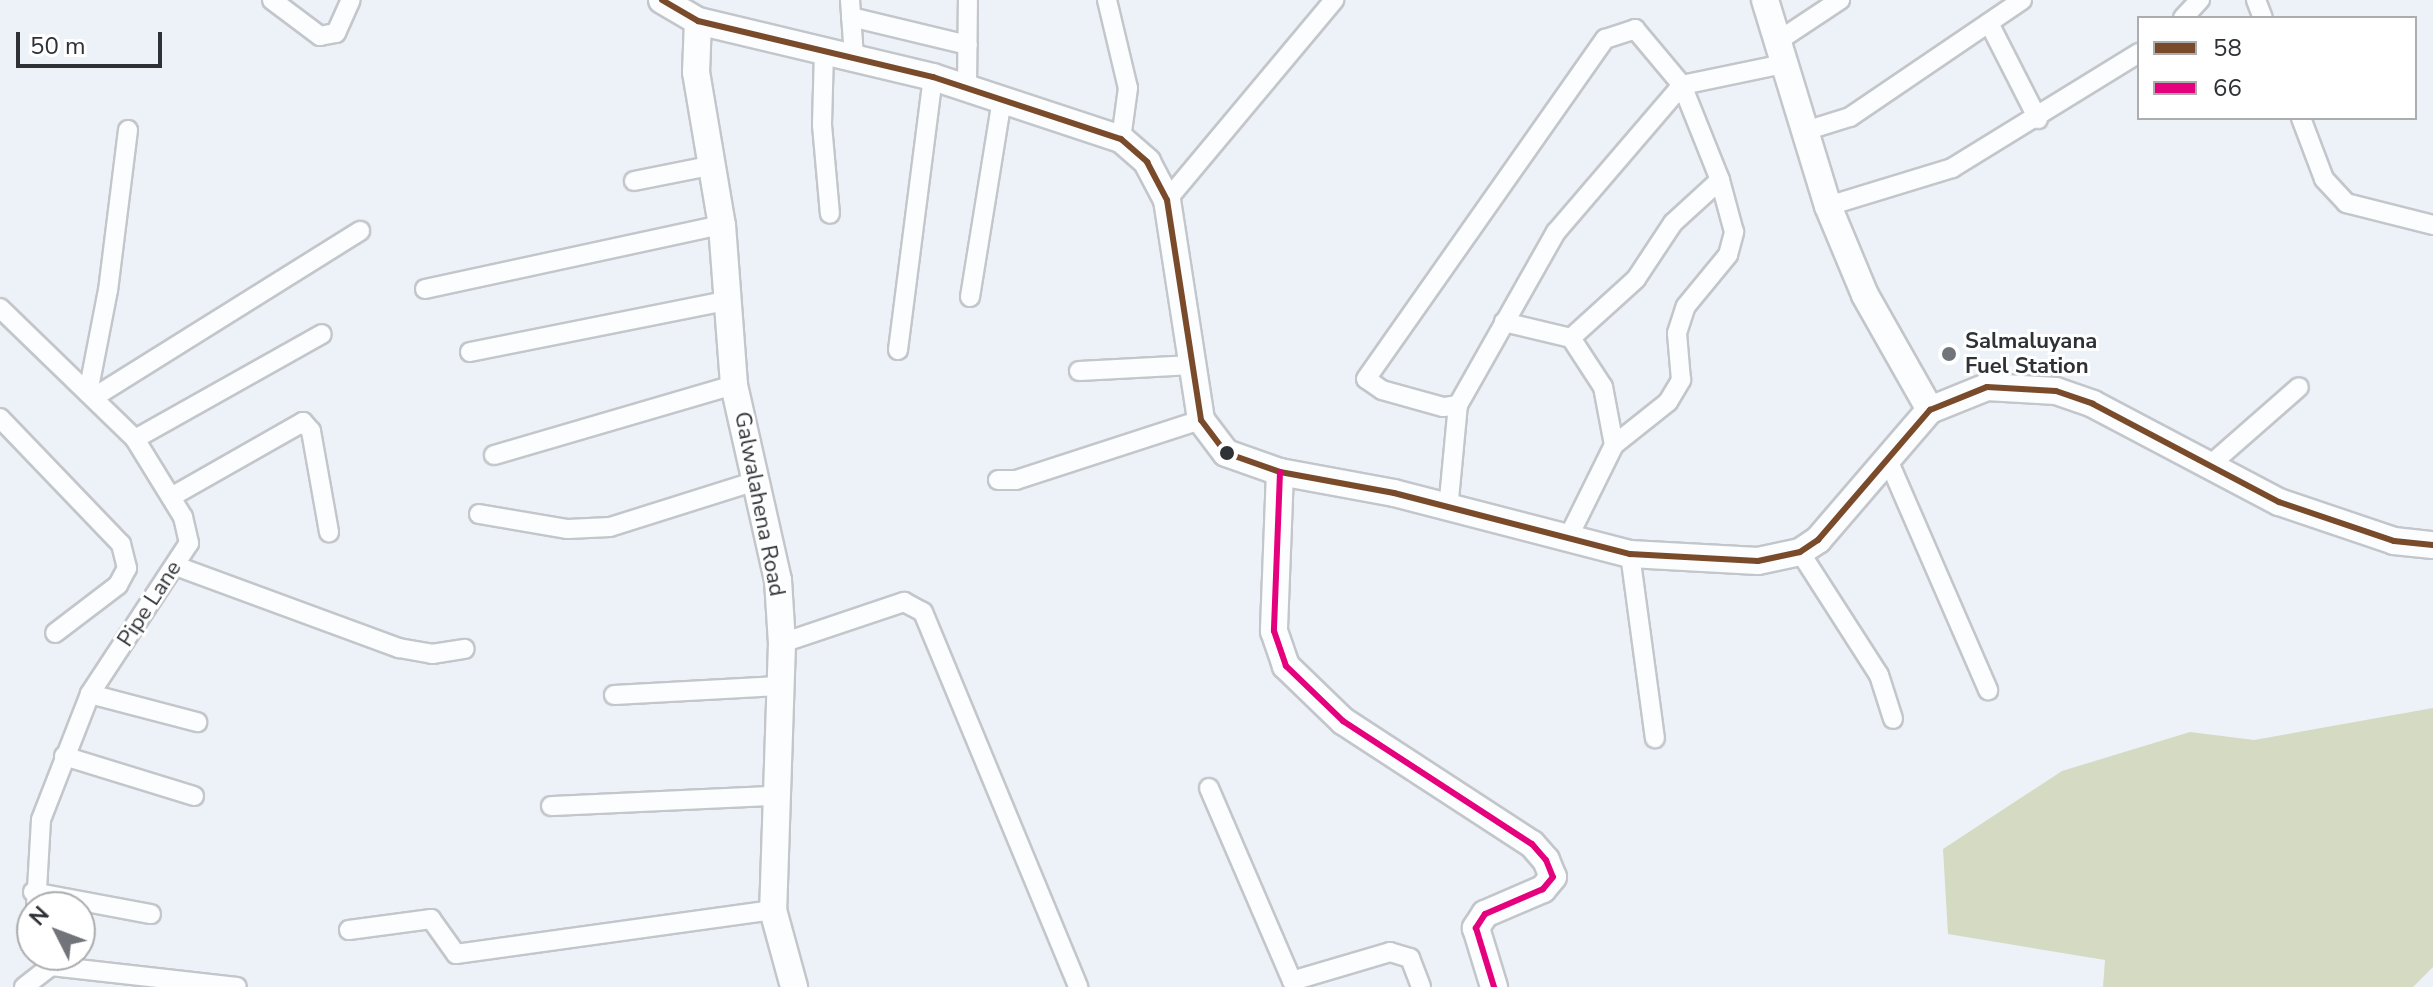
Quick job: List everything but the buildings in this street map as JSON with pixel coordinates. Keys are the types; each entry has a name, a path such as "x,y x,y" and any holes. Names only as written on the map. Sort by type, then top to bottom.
{"street":[{"path":"272,0 320,36 336,33 351,0"},
{"path":"662,0 698,21 933,77 1121,139 1147,162 1167,200 1201,420 1226,453 1280,472 1394,493 1448,510 1630,554 1758,561 1800,552 1889,462 1930,410 1987,387 2056,391 2279,502 2394,541 2433,545"},
{"path":"967,89 968,0"},
{"path":"1107,0 1128,88 1121,139"},
{"path":"1765,0 1785,51 1828,206 1865,295 1930,410"},
{"path":"1448,510 1458,405 1556,232 1682,85 1785,51 1840,0"},
{"path":"1805,131 1850,117 2022,0"},
{"path":"2185,16 2200,0"},
{"path":"1167,200 1323,4"},
{"path":"854,57 851,9 968,45"},
{"name":"Galwalahena Road","path":"698,21 696,72 709,166 722,225 734,385 778,580 782,643 772,796 773,910 794,987"},
{"path":"1989,23 2038,119"},
{"path":"1458,405 1443,407 1382,390 1366,379 1605,39 1635,29 1682,85 1720,180 1734,232 1728,255 1686,306 1677,333 1681,380 1668,402 1614,445 1567,540"},
{"path":"824,52 822,125 830,214"},
{"path":"1828,206 1952,168 2038,119 2137,54"},
{"path":"898,350 933,77"},
{"path":"970,297 1002,100"},
{"path":"2302,120 2324,179 2346,203 2433,225"},
{"path":"128,130 108,290 88,393 99,394 360,231"},
{"path":"634,181 709,166"},
{"path":"1571,338 1636,279 1673,223 1720,180"},
{"path":"425,289 722,225"},
{"path":"470,352 726,301"},
{"name":"Pipe Lane","path":"0,308 135,439 171,497 189,543 90,694 41,820 35,891"},
{"path":"1504,322 1571,338 1603,387 1614,445"},
{"path":"135,439 322,334"},
{"path":"1079,371 1193,365"},
{"path":"494,455 734,385"},
{"path":"2210,465 2299,387"},
{"path":"0,418 121,544 127,568 118,585 55,633"},
{"path":"998,480 1016,480 1201,420"},
{"path":"171,497 303,422 311,431 329,532"},
{"path":"1889,462 1988,690"},
{"path":"1280,472 1274,631 1286,666 1343,721 1532,844 1546,860 1553,877 1543,889 1485,914 1476,928 1494,987"},
{"path":"479,514 568,529 610,527 756,481"},
{"path":"1800,552 1879,675 1893,719"},
{"path":"1630,554 1655,738"},
{"path":"176,566 399,648 432,654 465,649"},
{"path":"782,643 904,602 923,612 1078,987"},
{"path":"614,695 779,686"},
{"path":"90,694 197,722"},
{"path":"64,756 194,796"},
{"path":"1209,788 1292,981 1390,952 1410,958 1421,987"},
{"path":"551,806 772,796"},
{"path":"96,907 151,914"},
{"path":"349,930 431,919 456,954 773,910"},
{"path":"96,968 237,987"},
{"path":"24,987 39,971"}],"green space":[{"path":"2433,708 2433,967 2413,987 2103,987 2105,960 1948,934 1943,849 2062,771 2190,732 2254,740"}],"transit line":[{"name":"58","path":"662,0 698,21 933,77 1121,139 1147,162 1167,200 1201,420 1226,453 1280,472 1394,493 1630,554 1758,561 1800,552 1818,540 1930,410 1987,387 2056,391 2093,404 2279,502 2394,541 2433,545"},
{"name":"66","path":"1280,472 1274,631 1286,666 1343,721 1532,844 1546,860 1553,877 1543,889 1485,914 1476,928 1494,987"}],"place":[{"name":"Salmaluyana Fuel Station","path":"1949,354"}]}
